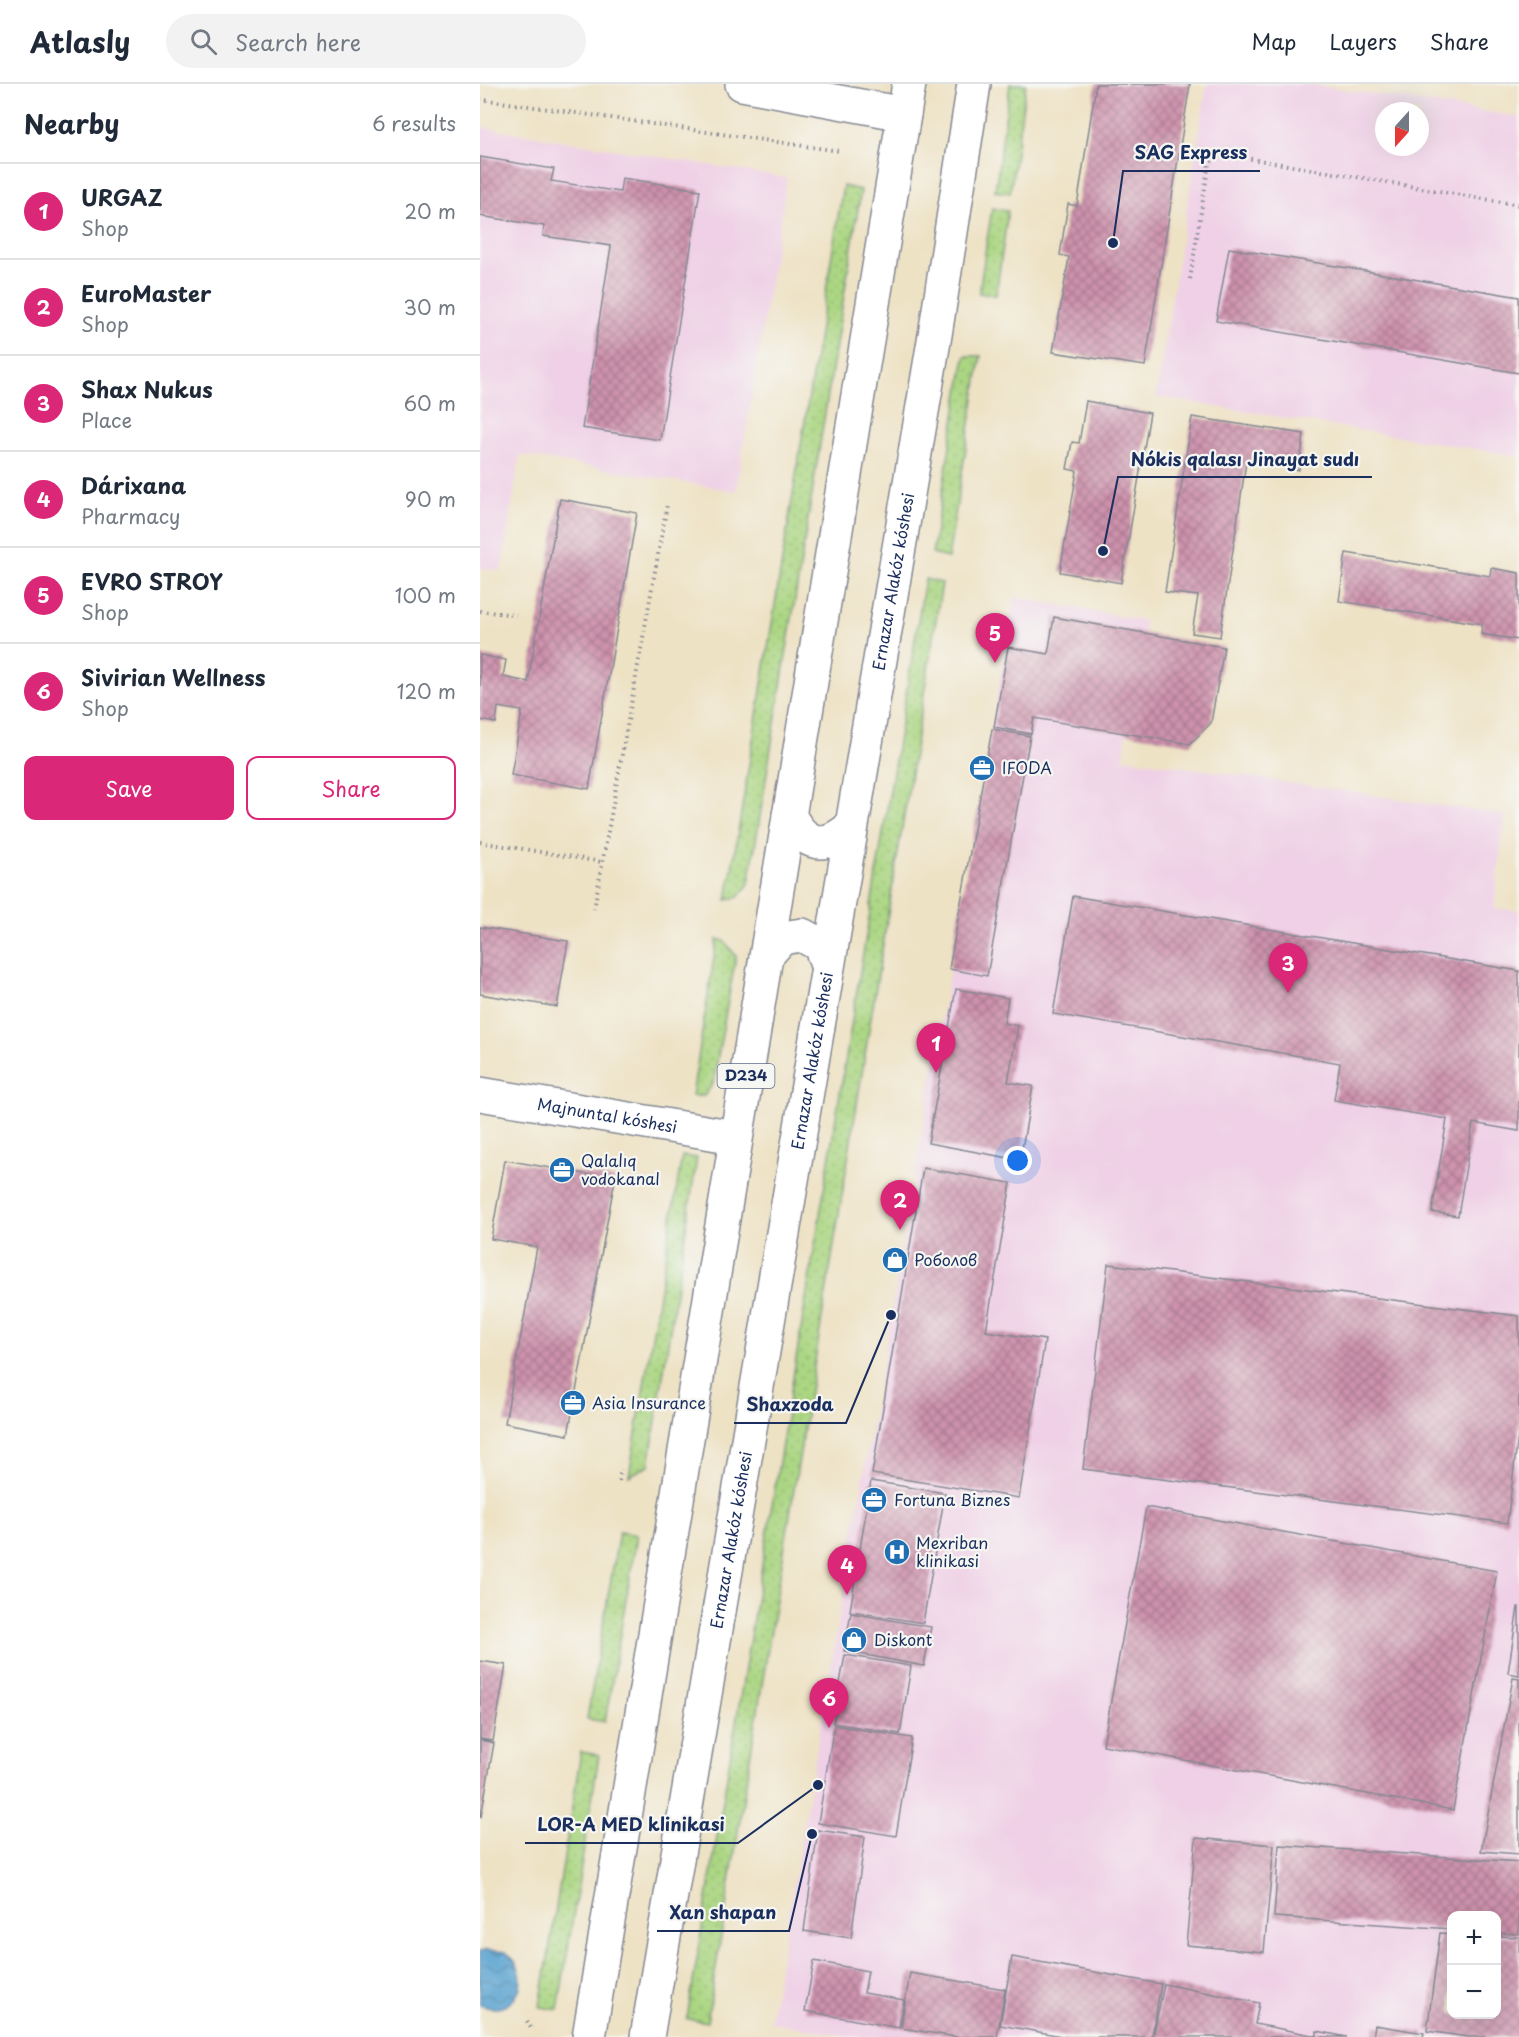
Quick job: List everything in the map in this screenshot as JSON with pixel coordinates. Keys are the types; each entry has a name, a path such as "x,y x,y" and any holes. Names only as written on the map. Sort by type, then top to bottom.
{"main road":[{"path":"742,84 907,99"},
{"name":"Ernazar Alakóz kóshesi","path":"647,2037 935,335 974,84"},
{"name":"D234","path":"590,2037 735,1137 768,954 907,99"},
{"path":"789,815 799,833 816,842 836,840 851,827"},
{"path":"768,954 782,938 802,935 820,945 827,965"},
{"name":"Majnuntal kóshesi","path":"480,1094 735,1137"}],"path":[{"path":"480,99 839,151"},
{"path":"1190,279 1209,163 1223,154 1519,206"},
{"path":"594,909 667,505"},
{"path":"480,611 516,615"},
{"path":"480,842 602,862"},
{"path":"619,1481 621,1469"},
{"path":"527,2021 532,2030"}],"shaded area":[{"path":"1207,84 1308,84 1423,102 1375,102 1375,156 1429,156 1429,103 1519,117 1519,456 1156,397"},
{"path":"480,127 787,178 736,491 520,455 501,571 480,568"},
{"path":"1014,597 1145,621 1123,758 1505,815 1494,908 1519,911 1519,2037 850,2037 770,2022"}],"green space":[{"path":"1010,84 1026,84 1010,193 995,191"},
{"path":"843,186 861,190 749,884 738,897 727,900"},
{"path":"992,208 1008,211 996,295 979,293"},
{"path":"965,356 981,356 948,558 932,554"},
{"path":"925,579 942,583 707,2022 687,2019"},
{"path":"717,939 724,941 736,956 713,1084 704,1096 692,1096"},
{"path":"682,1156 697,1158 649,1465 629,1476"},
{"path":"619,1532 637,1535 605,1722 587,1719"},
{"path":"581,1752 599,1755 558,2010 540,2007"}],"water":[{"path":"487,1950 506,1952 515,1962 520,1973 521,1983 518,1993 512,2001 503,2006 492,2008 480,2005 480,1952"}],"building":[{"path":"1096,84 1190,84 1145,366 1053,352 1069,257 1060,255 1068,204 1077,206"},
{"path":"480,157 554,169 551,181 620,192 622,178 700,190 660,440 582,428 611,246 543,236 544,226 480,216"},
{"path":"1229,248 1519,297 1519,373 1216,321"},
{"path":"1086,401 1150,413 1121,583 1060,572 1077,471 1067,469 1072,442 1079,443"},
{"path":"1192,417 1304,434 1299,470 1246,462 1220,637 1192,633 1198,596 1165,592"},
{"path":"560,499 637,513 589,789 511,775 522,711 498,707 496,723 480,720 480,655 506,660 503,677 528,682"},
{"path":"1346,553 1490,576 1491,568 1519,573 1519,640 1481,634 1482,624 1339,601"},
{"path":"1054,617 1224,647 1211,723 1190,744 1034,718 1031,734 994,727 1008,647 1048,654"},
{"path":"992,729 1030,736 987,976 949,969"},
{"path":"1073,896 1519,971 1519,1131 1473,1123 1458,1216 1432,1212 1447,1119 1334,1100 1340,1063 1053,1014"},
{"path":"480,927 568,941 557,1007 480,994"},
{"path":"956,989 1008,998 1004,1023 1018,1026 1008,1082 1033,1086 1020,1160 928,1143"},
{"path":"505,1160 615,1179 568,1435 505,1423 537,1247 491,1239"},
{"path":"923,1168 1011,1183 986,1331 1045,1340 1019,1498 872,1474"},
{"path":"1108,1264 1519,1316 1519,1428 1507,1523 1083,1469"},
{"name":"Mexriban klinikasi","path":"871,1481 945,1493 923,1623 850,1611"},
{"path":"1146,1507 1497,1571 1453,1810 1103,1745"},
{"path":"1519,1607 1519,1675 1508,1673"},
{"path":"851,1613 931,1627 924,1666 844,1651"},
{"path":"845,1655 911,1666 900,1734 833,1723"},
{"path":"480,1661 506,1665 493,1741 480,1739"},
{"path":"1513,1678 1519,1679 1519,1854 1481,1851"},
{"path":"834,1725 912,1738 896,1836 818,1823"},
{"path":"480,1740 494,1743 481,1817 480,1817"},
{"path":"818,1830 865,1837 851,1938 804,1931"},
{"path":"1196,1838 1274,1845 1264,1952 1186,1945"},
{"path":"1279,1845 1519,1862 1519,1934 1501,1933 1501,1911 1447,1911 1447,1929 1274,1917"},
{"path":"1440,1933 1447,1934 1447,2019 1501,2019 1501,1936 1519,1937 1519,2037 1468,2037 1427,2031"},
{"path":"1012,1957 1161,1984 1152,2037 1067,2037 1000,2025"},
{"path":"814,1961 868,1971 864,1993 904,2000 899,2028 805,2011"},
{"path":"910,1973 1005,1989 997,2037 956,2037 901,2028"},
{"path":"1164,1984 1259,2003 1255,2024 1317,2036 1317,2031 1347,2037 1153,2037"},
{"path":"1375,2025 1424,2033 1423,2037 1373,2037"}],"place":[{"name":"SAG Express","path":"1113,243"},
{"name":"Nókis qalası Jinayat sudı","path":"1103,551"},
{"name":"EVRO STROY","path":"995,663"},
{"name":"IFODA","path":"982,768"},
{"name":"Shax Nukus","path":"1288,993"},
{"name":"URGAZ","path":"936,1073"},
{"name":"Qalalıq vodokanal","path":"562,1170"},
{"name":"EuroMaster","path":"900,1230"},
{"name":"Роболов","path":"895,1260"},
{"name":"Shaxzoda","path":"891,1315"},
{"name":"Asia Insurance","path":"573,1403"},
{"name":"Fortuna Biznes","path":"874,1500"},
{"name":"Mexriban klinikasi","path":"897,1552"},
{"name":"Dárixana","path":"847,1595"},
{"name":"Diskont","path":"854,1640"},
{"name":"Sivirian Wellness","path":"829,1728"},
{"name":"LOR-A MED klinikasi","path":"818,1785"},
{"name":"Xan shapan","path":"812,1834"}]}
